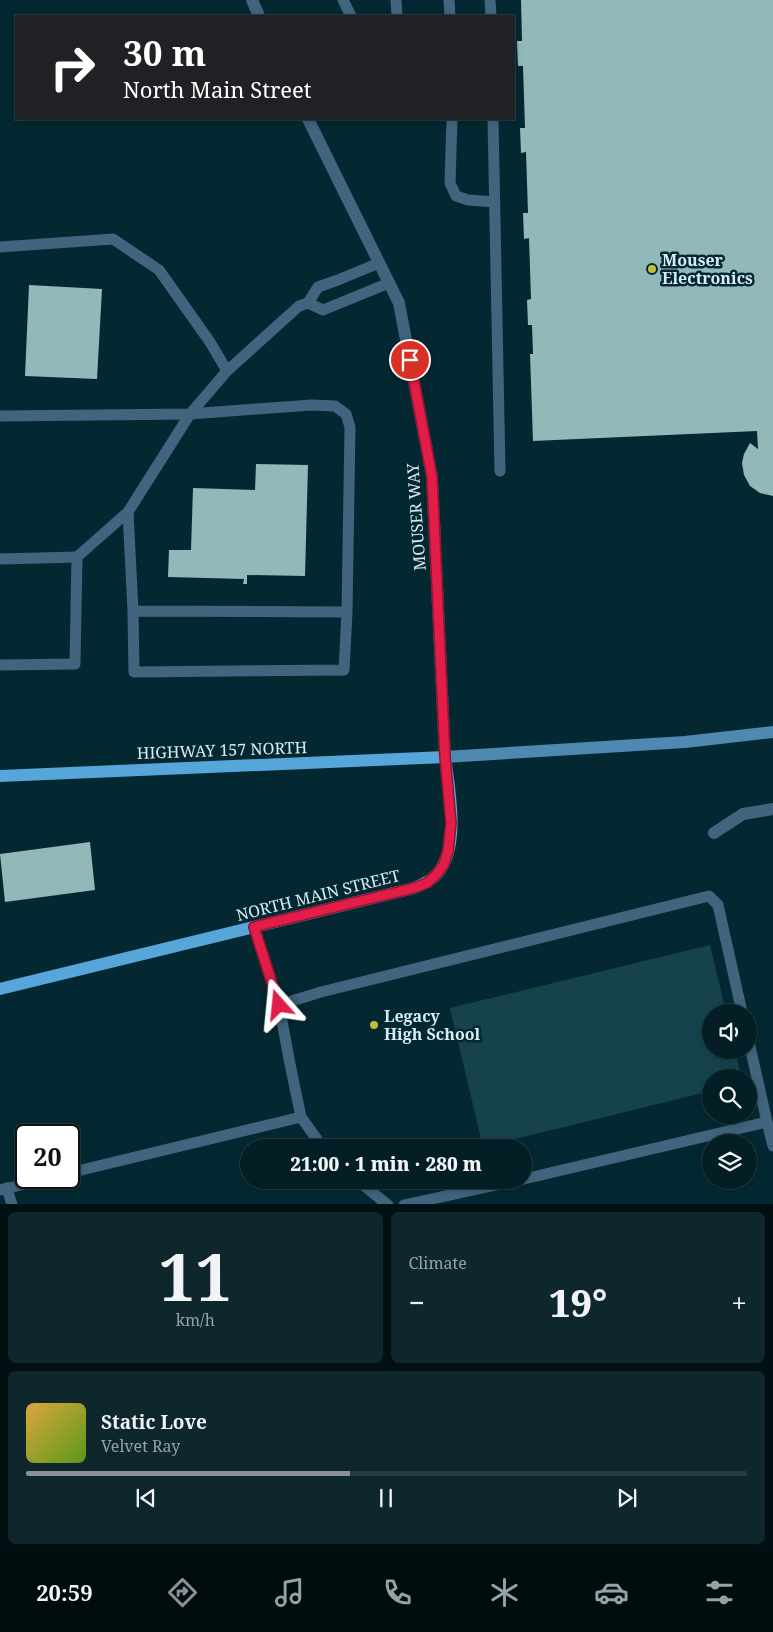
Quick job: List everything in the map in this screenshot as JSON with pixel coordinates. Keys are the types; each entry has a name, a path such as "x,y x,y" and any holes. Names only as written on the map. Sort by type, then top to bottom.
{"main road":[{"path":"445,757 685,742 773,732"},
{"name":"HIGHWAY 157 NORTH","path":"0,776 445,757"},
{"name":"NORTH MAIN STREET","path":"0,989 414,888 427,883 444,864 451,837 445,757"}],"street":[{"path":"252,0 259,15"},
{"name":"MOUSER WAY","path":"308,120 398,303 432,477 445,757"},
{"path":"714,833 743,814 773,809"}],"lane":[{"path":"343,0 350,15"},
{"path":"396,0 397,15"},
{"path":"449,0 450,15"},
{"path":"490,0 491,15"},
{"path":"452,120 450,183 456,196 468,200 494,202"},
{"path":"493,120 500,471"},
{"path":"0,247 113,239 159,270 210,342 227,371"},
{"path":"0,559 77,557 128,512 190,414 227,371 299,306 308,303 318,287 379,263"},
{"path":"308,303 323,310 389,283"},
{"path":"0,416 190,414 311,405 335,406 346,414 350,427 347,612 344,670 134,672 134,611 128,512"},
{"path":"0,665 75,664 77,557"},
{"path":"134,611 347,612"},
{"path":"279,1005 321,992 709,896 718,905 740,1004"},
{"path":"254,927 279,1005 302,1117 317,1139"},
{"path":"753,1059 773,1146"},
{"path":"80,1170 302,1117"},
{"path":"532,1177 767,1122"},
{"path":"4,1189 12,1204"},
{"path":"369,1189 388,1204"},
{"path":"404,1204 476,1189"}],"shaded area":[{"path":"710,945 724,1004 702,1004 702,1059 737,1059 739,1069 702,1069 702,1093 516,1139 481,1139 450,1008"}],"building":[{"name":"Mouser Electronics","path":"521,0 773,0 773,496 760,493 750,486 744,475 742,463 750,443 758,449 757,431 533,441 530,354 533,354 532,325 528,325 527,300 531,299 529,238 524,239 523,213 528,213 526,152 521,153 520,128 525,128 523,66 518,66 517,41 522,41"},
{"path":"29,285 102,289 97,379 25,376"},
{"path":"256,464 308,465 305,576 247,575 247,584 243,584 244,579 168,577 169,550 191,550 193,488 255,490"},
{"path":"90,842 95,890 5,902 0,854"}],"place":[{"name":"Mouser Electronics","path":"652,269"},
{"name":"Legacy High School","path":"374,1025"}],"route":[{"path":"279,1005 254,927 414,888 427,883 444,864 451,837 445,757 432,477 410,360"}]}
